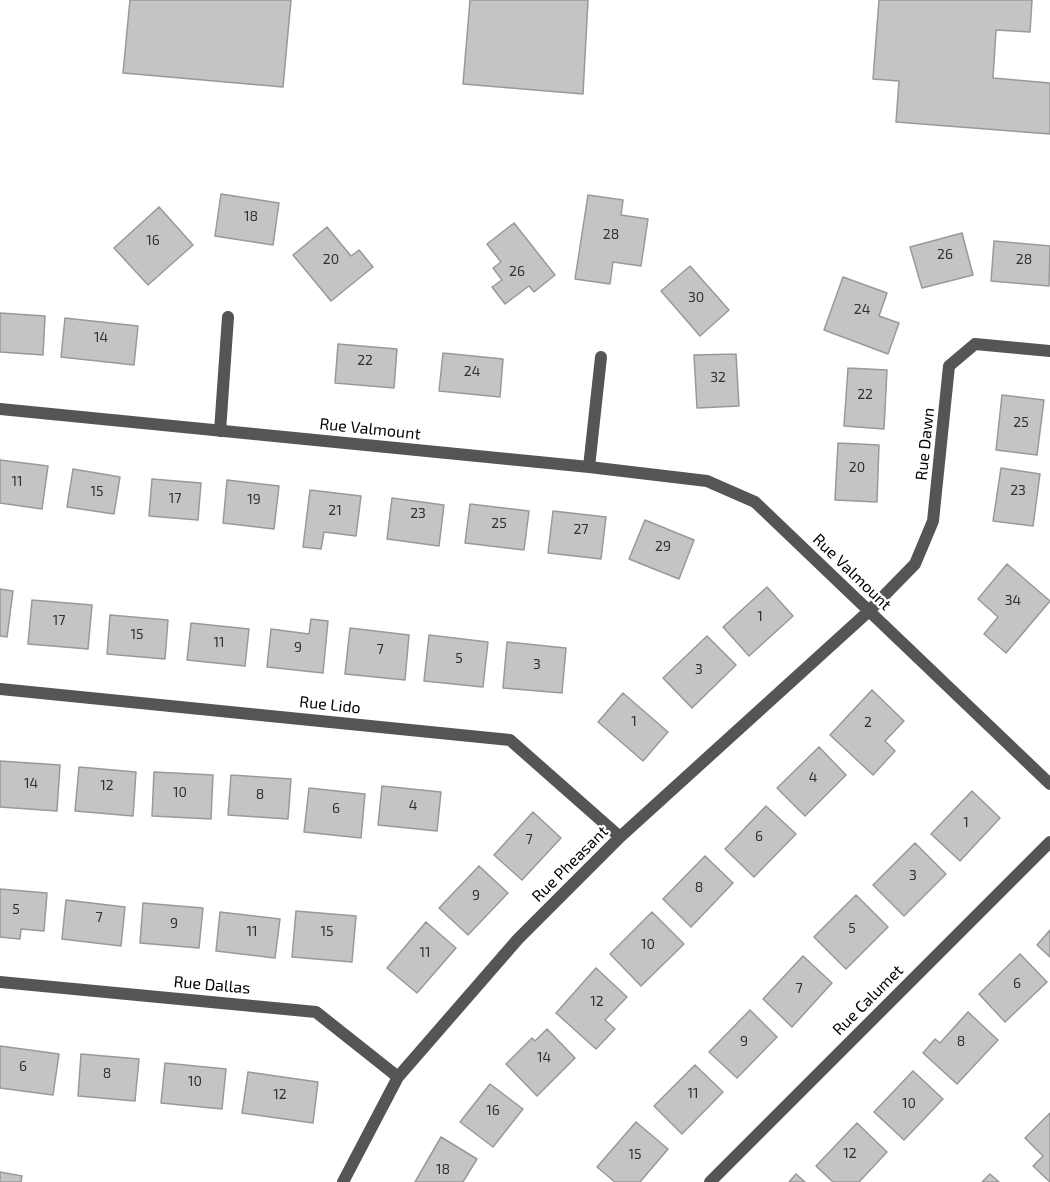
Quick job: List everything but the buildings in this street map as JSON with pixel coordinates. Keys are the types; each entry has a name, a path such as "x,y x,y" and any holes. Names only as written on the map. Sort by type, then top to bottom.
{"street":[{"path":"220,431 228,317"},
{"name":"Rue Dawn","path":"868,611 915,564 933,521 950,366 975,344 1050,351"},
{"path":"589,467 601,357"},
{"name":"Rue Valmount","path":"0,409 589,467 707,481 755,502 1050,784"},
{"name":"Rue Pheasant","path":"343,1182 398,1077 518,939 620,837 868,611"},
{"name":"Rue Lido","path":"0,689 510,740 620,837"},
{"name":"Rue Calumet","path":"710,1182 1050,842"},
{"name":"Rue Dallas","path":"0,982 316,1012 398,1077"}]}
